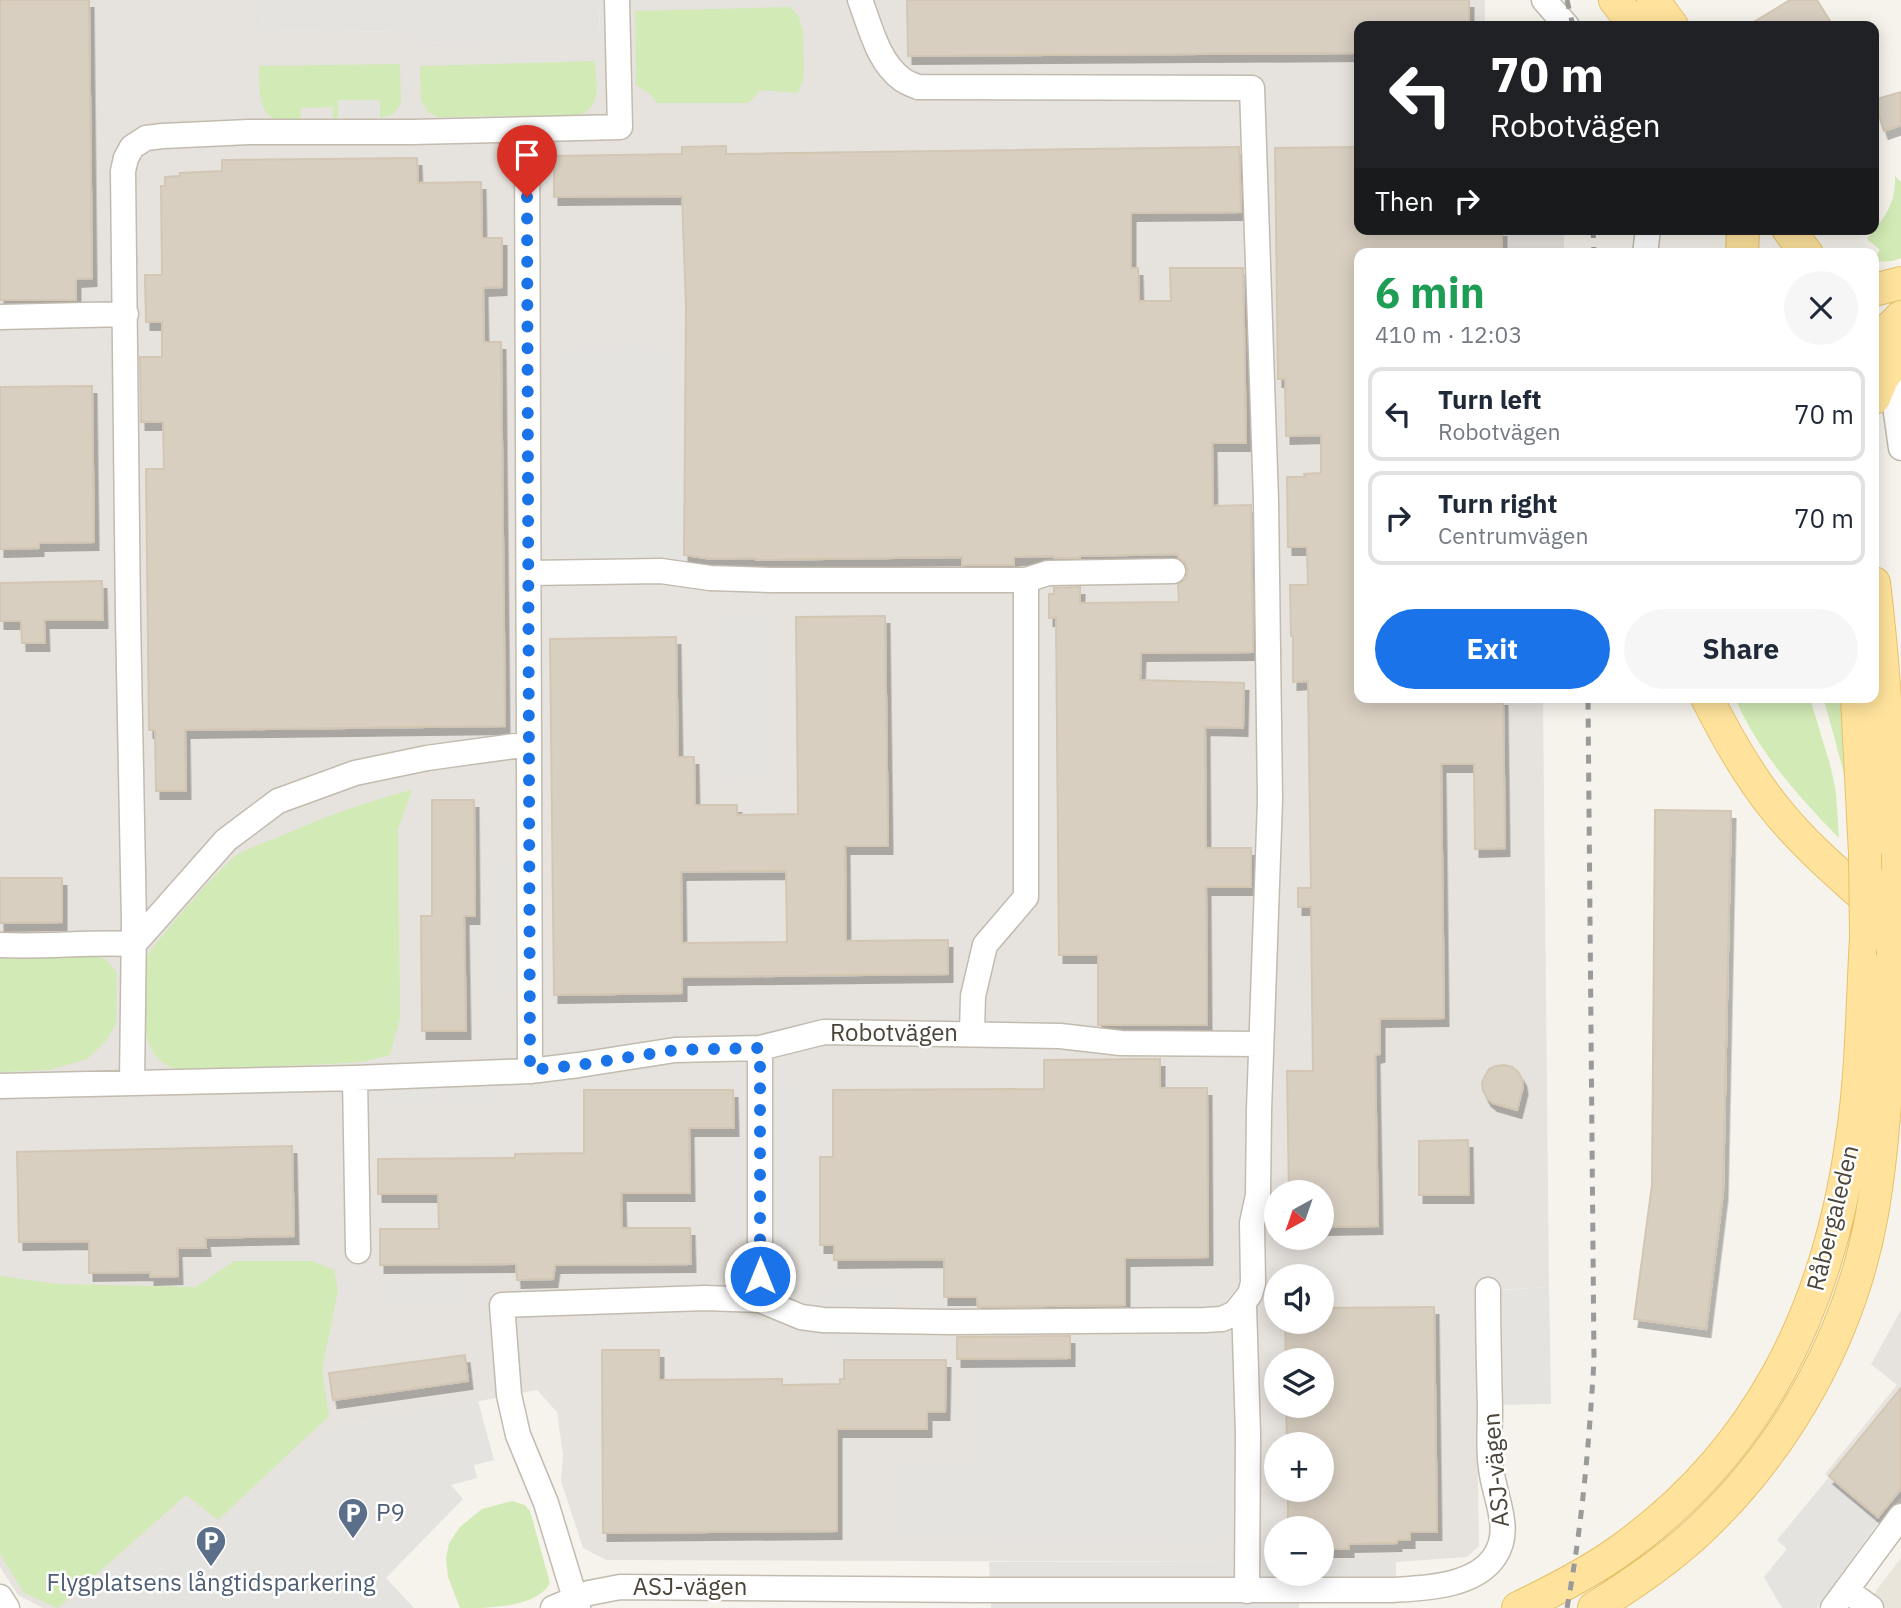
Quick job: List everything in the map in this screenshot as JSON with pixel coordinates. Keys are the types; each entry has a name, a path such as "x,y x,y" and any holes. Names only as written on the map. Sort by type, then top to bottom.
{"main road":[{"path":"1615,0 1631,21"},
{"path":"1653,0 1668,21"},
{"path":"1879,289 1901,283"},
{"path":"1879,386 1901,317"},
{"name":"Råbergaleden","path":"1594,1608 1673,1554 1738,1490 1765,1456 1814,1381 1837,1331 1856,1278 1873,1203 1882,1140 1897,943 1892,882 1892,795 1888,719 1879,625"},
{"path":"1710,703 1748,771 1777,811 1897,943"},
{"name":"Råbergaleden","path":"1518,1608 1572,1581 1615,1555 1681,1501 1738,1435 1763,1401 1786,1362 1809,1312 1839,1211 1852,1139 1859,1076 1866,938 1865,854 1857,703"}],"street":[{"path":"132,1083 134,944 123,171 126,158 132,146 146,138 249,132 620,127 617,0"},
{"path":"569,1605 546,1503 518,1435 509,1395 502,1304 692,1298 760,1300 801,1317 823,1320 1205,1320 1222,1319 1235,1313 1250,1294 1253,1283 1252,1223 1258,1195 1270,800 1266,500 1252,88 918,87 903,81 890,68 881,54 860,0"},
{"path":"1544,0 1563,21"},
{"path":"527,130 530,1070"},
{"path":"0,317 126,314"},
{"path":"1890,351 1901,448"},
{"path":"529,573 661,571 710,578 772,580 1026,580 1048,573 1172,571"},
{"path":"972,1033 973,996 985,946 1026,897 1026,580"},
{"path":"0,945 32,947 95,943 134,944 226,840 278,801 355,773 427,758 529,744"},
{"name":"Robotvägen","path":"0,1086 355,1079 530,1070 675,1050 760,1048 824,1032 972,1033 1060,1036 1121,1043 1261,1044"},
{"path":"760,1048 760,1300"},
{"path":"355,1079 358,1251"},
{"name":"ASJ-vägen","path":"569,1605 595,1591 620,1587 980,1591 1392,1590 1466,1579 1483,1570 1495,1557 1502,1541 1502,1524 1491,1468 1488,1290"},
{"path":"1244,1304 1248,1435 1247,1591"},
{"path":"1871,1608 1840,1599 1901,1516"},
{"path":"0,1597 6,1608"}],"shaded area":[{"path":"0,0 261,0 263,30 405,32 423,43 600,38 599,0 1485,0 1485,21 1354,21 1354,235 1564,235 1564,248 1354,248 1354,703 1543,703 1549,1287 1475,1291 1479,1546 1467,1557 1396,1562 1334,1562 1334,1516 1264,1516 1264,1562 606,1560 583,1548 561,1481 563,1455 557,1412 537,1390 343,1427 318,1436 216,1528 189,1504 68,1608 43,1608 18,1595 0,1567"},
{"path":"261,0 599,0 600,39 423,43 404,32 263,30"},
{"path":"338,100 380,100 380,118 338,117"},
{"path":"664,349 665,479 681,479 682,559 566,560 564,350"},
{"path":"720,616 761,616 763,777 721,778"},
{"path":"497,867 512,867 515,988 499,988"},
{"path":"392,1087 438,1087 438,1102 392,1102"},
{"path":"447,1087 487,1087 487,1103 447,1102"},
{"path":"778,1089 794,1089 794,1256 778,1256"},
{"path":"465,1283 465,1299 384,1302 384,1285"},
{"path":"1549,1287 1551,1404 1503,1405 1501,1290"},
{"path":"823,1291 895,1291 895,1307 823,1308"},
{"path":"1901,1310 1901,1497 1881,1522 1825,1474 1897,1385 1871,1364"},
{"path":"839,1332 943,1333 943,1349 839,1348"},
{"path":"1075,1336 1221,1336 1222,1539 900,1537 900,1463 982,1464 979,1361 1075,1360"},
{"name":"P9","path":"478,1401 494,1460 474,1465 477,1478 451,1485 463,1499 386,1578 414,1608 68,1608 189,1504 216,1527 318,1436 343,1427"},
{"path":"1829,1477 1880,1520 1817,1608 1782,1608 1764,1577 1787,1549 1777,1540"},
{"path":"1901,1558 1901,1608 1886,1608 1873,1595"},
{"path":"989,1562 1264,1562 1264,1586 1300,1586 1299,1608 991,1608"},
{"path":"1334,1562 1396,1562 1396,1577 1334,1580"}],"green space":[{"path":"790,7 799,17 803,31 804,76 798,93 761,90 748,103 657,103 650,94 636,85 635,11"},
{"path":"595,61 595,99 580,115 437,117 427,111 421,99 420,66"},
{"path":"400,64 401,103 393,114 380,118 380,100 339,100 338,117 333,119 333,107 301,108 301,119 283,120 268,114 261,102 259,66"},
{"path":"1895,176 1901,182 1901,258 1879,262 1879,248 1867,239 1870,235 1879,235 1879,223 1891,203"},
{"path":"1737,703 1812,703 1831,768 1836,793 1839,838 1767,755"},
{"path":"1825,703 1843,703 1849,792"},
{"path":"412,790 398,829 400,1018 390,1055 363,1062 190,1071 172,1068 159,1059 150,1046 143,1022 144,965 151,951 173,923 218,873 237,855 253,847 346,810"},
{"path":"92,954 106,960 117,973 116,1024 106,1041 87,1059 49,1070 0,1072 0,958"},
{"path":"234,1261 312,1261 334,1270 338,1291 322,1369 329,1416 218,1520 186,1495 58,1608 24,1593 0,1554 0,1276 57,1284 196,1287"},
{"path":"512,1501 525,1505 530,1511 550,1583 544,1591 523,1602 497,1607 460,1608 448,1577 446,1558 449,1543 460,1527 482,1509"}],"building":[{"path":"0,0 89,0 92,278 76,279 76,300 0,300"},
{"path":"907,0 1469,0 1469,21 1354,21 1354,53 908,56"},
{"path":"1790,0 1817,0 1830,21 1755,21"},
{"path":"1901,92 1901,125 1884,131 1879,116 1879,99"},
{"path":"726,146 726,154 1239,147 1241,212 1131,213 1131,268 1138,268 1139,301 1171,301 1170,268 1243,268 1246,443 1212,443 1213,506 1251,505 1253,652 1141,653 1140,680 1244,683 1243,728 1205,727 1206,848 1251,848 1251,887 1206,887 1207,1025 1098,1025 1098,955 1059,955 1056,617 1049,618 1049,594 1054,594 1054,588 1080,587 1080,603 1179,602 1178,584 1186,579 1188,570 1178,554 1080,558 1014,557 1014,565 962,565 962,557 756,560 684,555 686,306 682,196 554,197 554,156 682,154 682,147"},
{"path":"1354,147 1354,235 1502,235 1502,248 1354,248 1354,703 1503,703 1505,848 1475,849 1474,764 1441,764 1444,1018 1380,1019 1380,1054 1375,1055 1378,1226 1334,1227 1334,1180 1289,1180 1287,1071 1313,1071 1311,907 1298,907 1298,888 1311,888 1308,681 1293,682 1290,585 1308,585 1307,547 1288,547 1287,477 1305,477 1304,474 1321,473 1321,435 1286,436 1285,379 1278,379 1275,148"},
{"path":"417,158 418,183 481,182 482,238 502,238 502,287 483,288 484,342 501,342 505,726 185,730 186,791 156,791 155,730 149,730 146,469 164,469 163,422 141,422 140,357 162,357 162,322 146,322 145,275 162,275 161,186 165,186 165,177 180,176 180,173 222,171 222,160"},
{"path":"92,386 94,542 39,543 39,548 0,549 0,387"},
{"path":"102,581 103,620 44,620 45,643 22,643 21,621 0,621 0,583"},
{"path":"885,616 888,846 845,846 846,941 948,940 948,974 682,977 682,993 554,995 550,639 676,637 678,757 694,757 695,805 737,805 737,815 798,814 796,617","holes":["786,871 787,942 682,943 681,872"]},
{"path":"432,800 474,800 475,916 464,916 466,1031 422,1031 421,916 432,916"},
{"path":"1655,810 1731,811 1723,1192 1706,1329 1634,1319 1652,1185"},
{"path":"0,878 62,878 62,922 0,923"},
{"path":"1160,1059 1160,1088 1207,1088 1208,1257 1125,1258 1125,1305 978,1307 977,1297 944,1297 944,1259 834,1260 834,1245 820,1245 820,1157 833,1157 833,1090 1044,1089 1044,1060"},
{"path":"1504,1065 1512,1067 1522,1079 1523,1087 1517,1110 1493,1103 1483,1091 1482,1083 1489,1069"},
{"path":"584,1090 733,1090 734,1128 689,1128 690,1193 621,1193 622,1228 690,1228 691,1264 555,1265 553,1279 517,1280 516,1264 380,1265 380,1229 439,1229 438,1194 378,1194 378,1159 515,1158 515,1154 584,1153"},
{"path":"1468,1140 1469,1195 1419,1195 1419,1141"},
{"path":"292,1146 294,1236 205,1238 206,1248 177,1248 178,1276 150,1277 150,1272 89,1273 89,1241 19,1242 17,1152"},
{"path":"1434,1307 1437,1532 1410,1532 1410,1540 1397,1540 1397,1543 1349,1544 1349,1549 1334,1549 1334,1516 1288,1516 1288,1502 1334,1502 1334,1432 1287,1432 1286,1418 1334,1418 1334,1348 1286,1348 1285,1334 1334,1334 1334,1308"},
{"path":"1070,1336 1070,1358 957,1359 957,1337"},
{"path":"602,1350 659,1350 659,1380 782,1379 782,1385 840,1384 840,1379 844,1379 844,1360 946,1360 945,1412 927,1412 927,1429 837,1429 837,1531 603,1533"},
{"path":"465,1355 468,1381 333,1400 329,1373"},
{"path":"1901,1388 1901,1489 1878,1517 1829,1476"}],"railway":[{"path":"1567,0 1572,21"},
{"path":"1593,235 1594,248"},
{"path":"1567,1608 1584,1485 1594,1360 1588,703"}],"place":[{"name":"P9","path":"353,1540"},
{"name":"Flygplatsens långtidsparkering","path":"211,1568"}],"route":[{"path":"527,197 530,1070 675,1050 760,1048 760,1276"}]}
